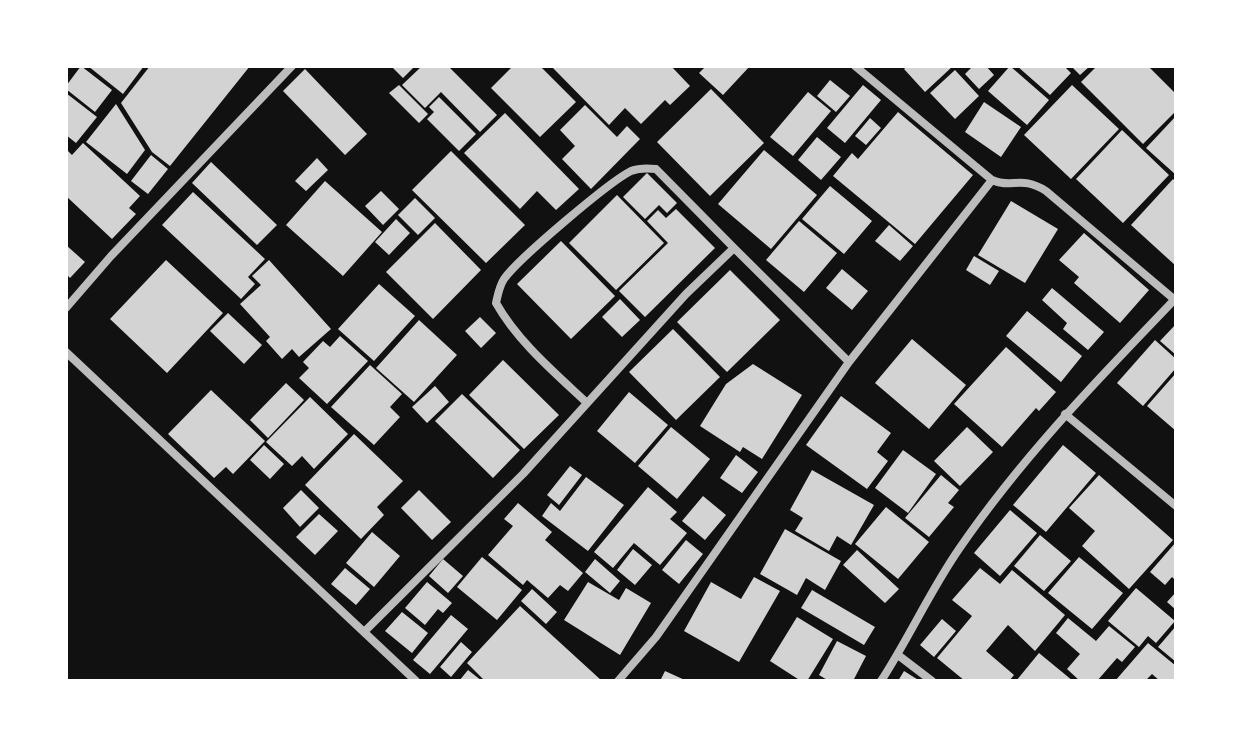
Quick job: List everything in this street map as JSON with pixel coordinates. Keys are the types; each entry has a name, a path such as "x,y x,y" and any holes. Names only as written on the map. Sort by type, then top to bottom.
{"street":[{"path":"66,308 111,256 292,66"},
{"path":"855,66 992,180 1002,184 1020,181 1034,183 1175,299 1065,414 959,548 881,681"},
{"path":"587,403 530,346 496,303 505,278 526,256 595,198 632,171 644,168 656,169 849,362"},
{"path":"618,681 656,637 849,362 992,180"},
{"path":"364,632 523,474 686,294 734,248"},
{"path":"66,352 416,681"},
{"path":"1065,414 1176,506"},
{"path":"898,655 932,681"}],"building":[{"path":"81,66 112,90 95,112 66,89"},
{"path":"88,66 144,66 123,94"},
{"path":"150,66 250,66 170,166 152,152 121,103"},
{"path":"391,66 415,66 403,78"},
{"path":"422,66 448,66 497,115 480,132 441,92 425,108 402,85"},
{"path":"513,66 540,66 576,102 540,137 491,88"},
{"path":"551,66 671,66 690,86 670,105 665,100 641,124 625,108 609,125"},
{"path":"706,66 750,66 723,95 699,73"},
{"path":"907,66 953,66 925,92 904,69"},
{"path":"973,66 986,66 994,75 979,89 965,74"},
{"path":"1010,66 1049,100 1027,125 988,91"},
{"path":"1017,66 1064,66 1071,73 1050,95"},
{"path":"1071,66 1090,66 1080,75"},
{"path":"1097,66 1148,66 1176,94 1176,111 1143,144 1081,82"},
{"path":"305,69 367,134 345,155 283,91"},
{"path":"955,70 979,96 955,119 930,93"},
{"path":"830,80 850,96 836,112 817,96"},
{"path":"399,85 428,114 419,123 389,93"},
{"path":"863,85 881,100 845,143 827,128"},
{"path":"1072,85 1119,129 1071,179 1024,135"},
{"path":"711,89 764,143 710,196 657,142"},
{"path":"808,92 831,111 793,156 770,137"},
{"path":"66,93 97,117 76,143 66,135"},
{"path":"439,97 476,134 459,151 427,119 434,112 429,107"},
{"path":"984,102 1021,127 1001,157 965,132"},
{"path":"116,104 145,150 127,174 86,142"},
{"path":"585,105 617,137 627,126 640,139 591,189 562,159 575,146 560,130"},
{"path":"898,112 973,175 915,244 833,176 852,153 858,159"},
{"path":"505,113 579,189 556,210 537,191 520,209 464,153"},
{"path":"1176,116 1176,175 1146,148"},
{"path":"870,118 881,128 866,145 855,136"},
{"path":"1122,130 1169,175 1123,223 1076,179"},
{"path":"817,137 841,157 821,180 798,160"},
{"path":"83,143 140,196 129,208 136,214 112,239 66,196 66,149 72,155"},
{"path":"764,150 817,195 771,249 718,204"},
{"path":"451,151 525,225 486,263 412,190"},
{"path":"151,155 168,169 148,194 131,181"},
{"path":"317,158 328,170 306,191 295,181"},
{"path":"211,162 277,225 257,245 192,183"},
{"path":"647,173 677,203 667,213 659,205 645,219 623,197"},
{"path":"1173,179 1176,182 1176,266 1131,225"},
{"path":"325,181 382,232 343,276 286,225"},
{"path":"830,186 872,221 844,254 802,219"},
{"path":"381,191 399,209 383,225 365,206"},
{"path":"193,192 265,259 248,277 255,284 241,299 162,225"},
{"path":"617,195 664,243 616,290 569,243"},
{"path":"415,198 435,218 418,235 398,215"},
{"path":"1011,201 1058,229 1025,283 978,255"},
{"path":"676,209 715,248 645,317 619,291 668,243 647,221 658,210 666,218"},
{"path":"396,219 410,233 389,255 375,242"},
{"path":"799,221 837,253 804,292 766,260"},
{"path":"435,223 481,270 433,319 386,272"},
{"path":"889,225 913,246 900,261 875,241"},
{"path":"1084,233 1149,290 1120,323 1074,283 1079,277 1059,260"},
{"path":"561,241 615,296 571,339 517,284"},
{"path":"66,245 85,262 70,278 66,274"},
{"path":"974,256 999,271 990,285 966,270"},
{"path":"166,260 223,313 167,373 110,319"},
{"path":"269,260 331,329 299,357 292,349 282,359 266,341 270,337 240,304 261,285 252,276"},
{"path":"842,269 868,291 852,310 826,288"},
{"path":"730,270 780,320 727,372 677,322"},
{"path":"379,284 415,316 374,361 338,329"},
{"path":"1052,288 1104,332 1088,350 1063,329 1067,323 1042,300"},
{"path":"620,299 640,320 622,337 602,317"},
{"path":"1027,311 1082,356 1061,382 1006,336"},
{"path":"228,313 262,345 244,364 210,331"},
{"path":"480,317 496,333 481,348 465,331"},
{"path":"419,320 457,355 414,402 376,368"},
{"path":"1176,324 1176,355 1160,341"},
{"path":"673,329 720,377 676,420 629,372"},
{"path":"340,336 368,361 327,404 299,378 309,368 303,362 323,341 330,347"},
{"path":"912,339 966,385 929,429 875,383"},
{"path":"1155,340 1176,359 1176,368 1143,406 1117,383"},
{"path":"1006,347 1056,392 1039,411 1036,408 1002,447 954,404"},
{"path":"503,360 559,415 524,449 469,395"},
{"path":"753,364 802,395 762,459 743,447 740,452 700,426 726,384"},
{"path":"370,365 402,394 390,407 400,417 374,445 331,407"},
{"path":"1176,373 1176,431 1147,406"},
{"path":"286,383 304,400 268,438 250,420"},
{"path":"435,386 449,402 427,423 412,407"},
{"path":"211,390 265,441 233,474 226,467 214,478 168,434"},
{"path":"629,392 668,425 635,463 597,431"},
{"path":"462,394 520,450 493,478 435,421"},
{"path":"841,396 891,433 877,452 888,461 867,489 806,445"},
{"path":"310,397 348,434 314,469 302,456 292,466 266,442"},
{"path":"671,427 710,459 677,499 638,466"},
{"path":"967,427 993,452 960,486 934,461"},
{"path":"354,434 403,481 377,507 384,515 361,539 305,485"},
{"path":"264,445 284,464 270,479 250,460"},
{"path":"1063,445 1096,473 1046,532 1013,505"},
{"path":"903,450 936,474 908,513 875,488"},
{"path":"736,455 758,472 742,493 720,478"},
{"path":"570,466 582,475 559,505 547,495"},
{"path":"812,470 874,505 851,545 837,536 829,551 795,531 803,518 790,510"},
{"path":"941,475 959,490 948,503 954,507 929,537 905,518"},
{"path":"1099,475 1173,540 1129,589 1082,546 1095,531 1069,508"},
{"path":"586,477 624,505 588,551 542,516 551,503 560,511"},
{"path":"648,487 677,512 670,519 687,533 660,565 634,543 613,568 594,552"},
{"path":"301,490 319,508 300,527 283,508"},
{"path":"419,490 451,522 432,540 401,508"},
{"path":"703,496 726,515 705,540 682,521"},
{"path":"518,503 552,532 545,540 583,573 568,591 560,585 548,598 527,580 523,585 488,555 513,526 504,519"},
{"path":"886,507 929,542 898,579 855,544"},
{"path":"1010,510 1037,533 1000,576 974,553"},
{"path":"319,514 338,531 315,555 296,537"},
{"path":"785,529 841,561 825,590 806,578 797,595 760,574"},
{"path":"372,532 400,556 374,587 346,563"},
{"path":"1040,535 1071,561 1044,591 1014,566"},
{"path":"686,540 703,554 679,584 662,570"},
{"path":"1176,542 1176,581 1172,577 1165,585 1150,572"},
{"path":"633,549 652,565 635,585 617,570"},
{"path":"857,550 899,589 885,603 843,565"},
{"path":"482,557 522,590 497,620 457,587"},
{"path":"1079,557 1123,593 1092,629 1048,593"},
{"path":"443,559 463,576 448,593 429,576"},
{"path":"595,559 620,581 610,593 585,572"},
{"path":"345,568 370,589 356,605 331,584"},
{"path":"980,568 1000,584 1012,570 1065,615 1035,651 1008,625 986,651 1014,675 1009,681 965,681 937,658 972,616 952,600"},
{"path":"754,577 780,591 739,662 684,631 711,582 741,599"},
{"path":"427,582 452,603 443,613 438,609 425,625 405,608"},
{"path":"588,582 619,600 626,588 651,603 620,655 564,620"},
{"path":"1136,588 1175,621 1156,643 1148,636 1139,647 1108,621"},
{"path":"532,589 557,612 546,624 521,601"},
{"path":"812,590 875,627 864,645 801,608"},
{"path":"1176,592 1176,610 1167,602"},
{"path":"520,606 602,681 485,681 467,663"},
{"path":"402,612 428,633 412,653 385,631"},
{"path":"451,615 468,629 430,674 413,660"},
{"path":"797,617 833,639 807,681 801,681 770,661"},
{"path":"1068,618 1096,641 1109,626 1135,647 1122,662 1117,658 1097,681 1080,681 1067,669 1080,654 1056,633"},
{"path":"942,619 956,631 934,657 920,645"},
{"path":"1176,626 1176,662 1158,647"},
{"path":"837,641 866,656 853,681 829,681 819,675"},
{"path":"461,642 472,652 451,677 440,667"},
{"path":"1148,643 1176,666 1176,681 1160,681 1152,674 1145,681 1115,681"},
{"path":"1039,653 1073,681 1016,681"},
{"path":"468,670 482,681 459,681"},
{"path":"665,671 687,681 660,681"},
{"path":"904,671 920,681 898,681"}]}
